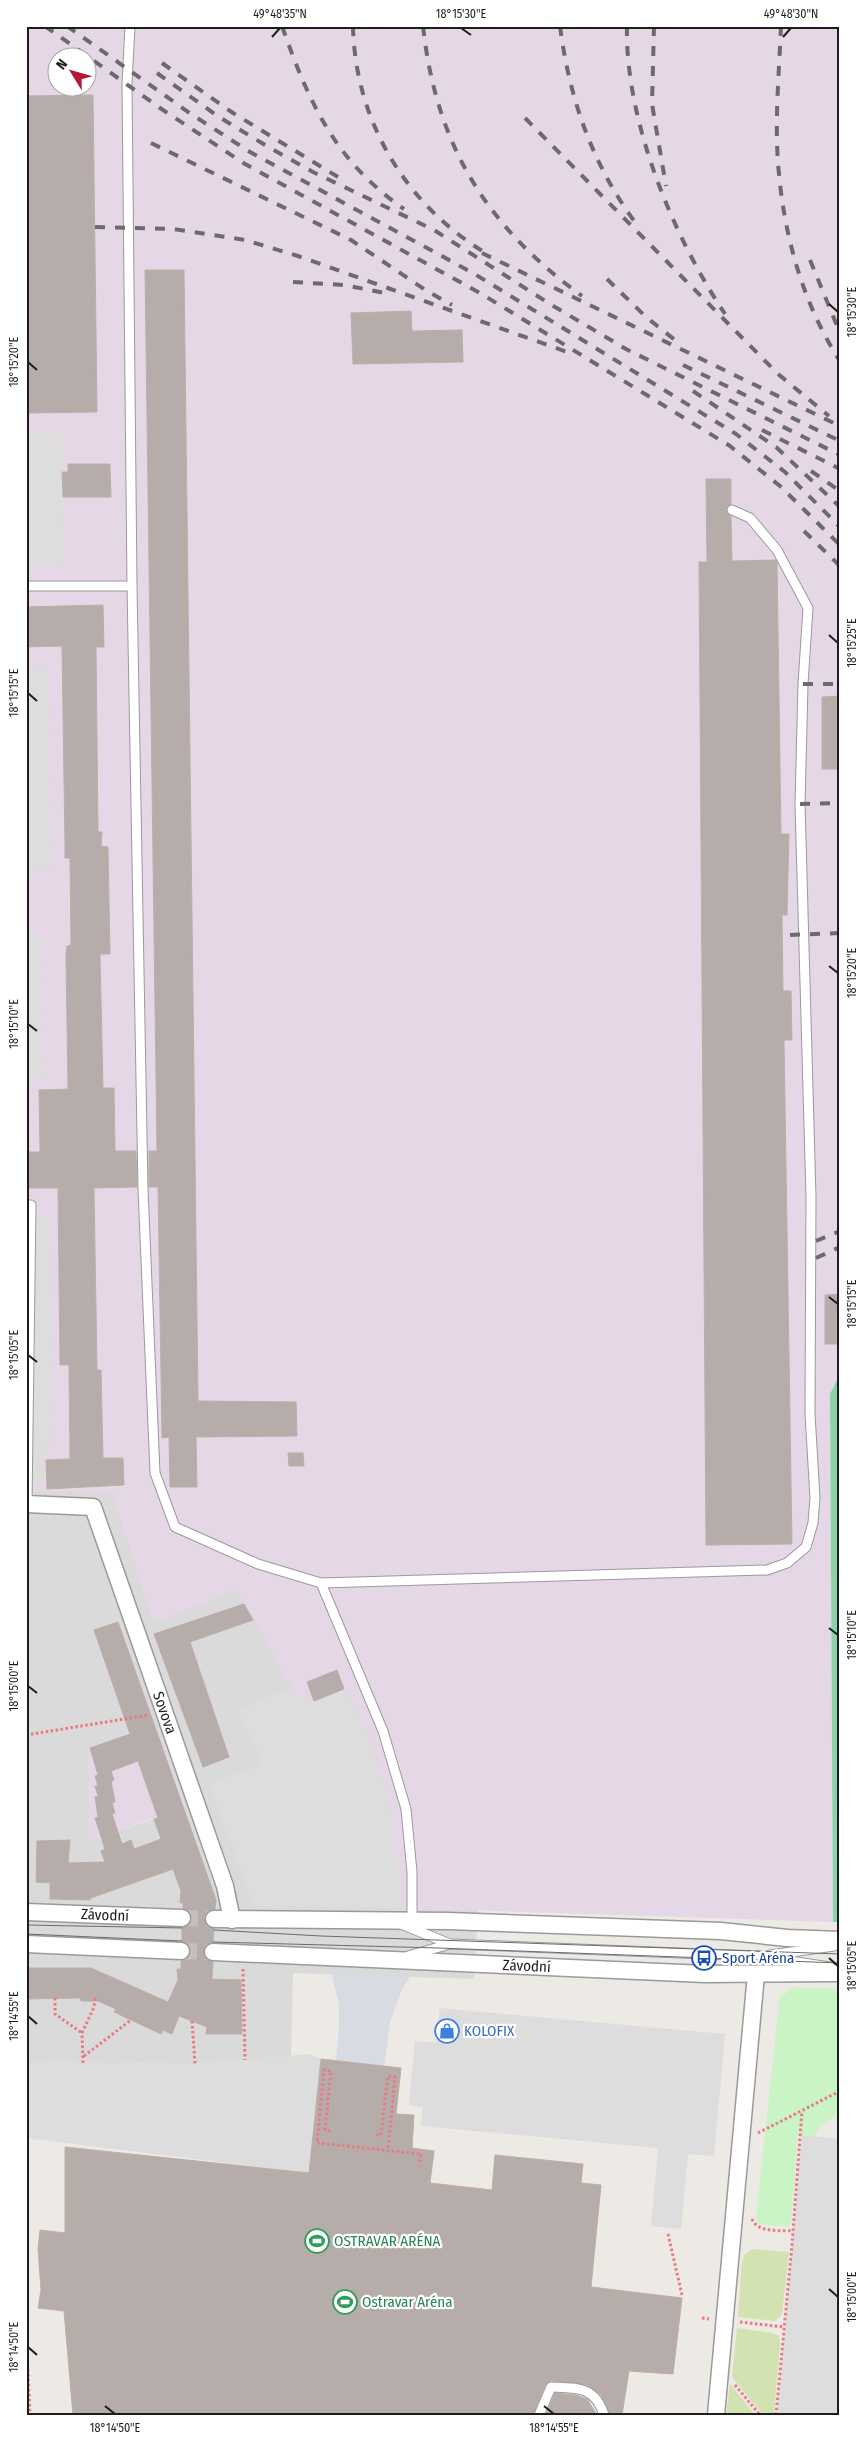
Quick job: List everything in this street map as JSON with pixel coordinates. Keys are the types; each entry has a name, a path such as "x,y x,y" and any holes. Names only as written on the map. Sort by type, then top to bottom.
{"street":[{"name":"Sovova","path":"27,1504 93,1507 225,1886 232,1920"},
{"path":"26,1906 51,1913"},
{"name":"Závodní","path":"26,1912 182,1918"},
{"path":"214,1919 412,1921 721,1931 787,1938 840,1940"},
{"path":"26,1944 181,1951"},
{"name":"Závodní","path":"213,1952 705,1974 840,1973"},
{"path":"716,2415 756,1974"}],"lane":[{"path":"130,26 127,84 132,586 142,1189 155,1473 175,1527 258,1564 322,1584 767,1570 787,1563 806,1546 813,1523 815,1498 810,1414 811,1197 800,804 803,684 808,608 778,550 750,518 732,510"},
{"path":"26,586 132,586"},
{"path":"26,1205 31,1205 27,1504"},
{"path":"322,1584 383,1730 406,1809 412,1872 412,1921"},
{"path":"393,1921 450,1944"},
{"path":"392,1961 450,1944 757,1956 840,1968"},
{"path":"757,1956 840,1945"},
{"path":"539,2415 551,2387 583,2388 600,2402 604,2415"}],"path":[{"path":"26,1735 164,1713"},
{"path":"243,1966 245,2060"},
{"path":"55,1998 55,2014 82,2033"},
{"path":"83,2063 82,2033 94,2007 95,1998"},
{"path":"83,2057 130,2020"},
{"path":"192,2021 195,2064"},
{"path":"330,2130 325,2130 331,2071 324,2070 317,2143 421,2154 420,2165"},
{"path":"376,2135 381,2136 388,2076 396,2077 388,2150"},
{"path":"741,2141 840,2091"},
{"path":"776,2415 802,2111"},
{"path":"759,2141 760,2132"},
{"path":"751,2216 754,2224 760,2228 793,2231"},
{"path":"668,2234 682,2296"},
{"path":"26,2329 30,2415"}],"shaded area":[{"path":"26,26 840,26 840,1374 830,1395 833,1922 400,1908 394,1815 300,1701 237,1588 154,1623 113,1492 26,1490"},
{"path":"26,433 62,433 63,565 26,565"},
{"path":"48,669 51,869 26,870 26,670"},
{"path":"26,936 42,936 45,1079 26,1079"},
{"path":"50,1218 53,1440 44,1452 44,1484 26,1484 26,1221"},
{"path":"26,1490 113,1492 154,1623 237,1588 300,1701 400,1908 478,1909 474,1979 293,1973 291,2056 195,2064 26,2062","holes":["102,1742 184,1809 89,1841 103,1749"]},
{"path":"343,1684 373,1749 394,1815 400,1908 254,1906 209,1784 262,1764 238,1709 293,1687 300,1701"},
{"path":"153,1722 186,1807 89,1841 88,1754 91,1751 103,1749 101,1743"},
{"path":"331,1971 412,1974 403,1987 390,2022 375,2141 329,2137 339,2027 339,2005"},
{"path":"440,2008 725,2034 714,2156 688,2154 681,2229 651,2226 658,2148 421,2126 423,2107 409,2105 415,2041 436,2043"},
{"path":"310,2054 321,2059 309,2173 26,2138 26,2062 195,2064"},
{"path":"802,2135 840,2139 840,2415 777,2415"}],"green space":[{"path":"840,1374 840,1922 833,1922 830,1394"},
{"path":"791,1987 840,1989 840,2113 820,2126 815,2136 798,2134 791,2224 788,2227 758,2224 756,2218 780,1995 785,1994"},
{"path":"753,2249 789,2252 782,2314 775,2321 738,2317 742,2261 745,2254"},
{"path":"737,2328 772,2333 779,2336 774,2415 763,2415 732,2377"},
{"path":"730,2384 755,2415 726,2415"}],"building":[{"path":"26,96 93,98 97,412 26,413"},
{"path":"145,270 184,270 198,1401 296,1402 297,1436 196,1437 197,1487 170,1487 169,1437 162,1438 158,1187 149,1187 149,1151 157,1151"},
{"path":"411,311 412,331 462,330 463,362 353,364 351,313"},
{"path":"68,464 110,464 111,497 63,497 62,472 68,472"},
{"path":"706,479 731,479 731,504 726,510 731,517 732,561 776,560 777,562 781,834 789,834 787,915 782,915 783,991 791,991 792,1040 784,1040 792,1544 706,1545 699,562 707,562"},
{"path":"103,605 104,647 96,647 98,832 102,832 101,846 108,847 110,954 100,954 103,1088 114,1088 115,1151 136,1151 137,1187 94,1188 97,1370 101,1370 103,1458 123,1458 124,1485 47,1489 46,1460 70,1459 69,1365 60,1365 58,1188 26,1188 26,1152 40,1152 39,1090 68,1089 66,955 67,946 71,945 70,858 65,858 62,646 26,647 26,607"},
{"path":"840,696 840,769 822,769 822,697"},
{"path":"840,1294 840,1344 825,1344 825,1295"},
{"path":"288,1453 303,1453 304,1466 289,1466"},
{"path":"244,1604 253,1620 190,1642 229,1757 203,1767 154,1634"},
{"path":"118,1622 216,1900 215,1909 209,1911 204,1918 206,1924 214,1929 213,1942 205,1946 204,1956 213,1962 212,1979 241,1980 242,2034 206,2034 207,2027 179,2016 172,2034 163,2030 161,2034 114,2012 116,2009 98,2001 81,2001 80,1998 26,1999 26,1968 91,1968 168,2002 178,1980 177,1969 181,1969 181,1961 186,1960 191,1952 190,1946 182,1941 182,1928 190,1924 191,1913 183,1908 183,1903 180,1903 181,1891 173,1869 91,1898 90,1900 50,1899 50,1883 36,1882 37,1841 70,1840 68,1863 105,1862 101,1851 105,1849 95,1818 98,1817 95,1797 98,1796 95,1786 98,1786 95,1776 98,1775 90,1748 130,1734 94,1630","holes":["138,1761 158,1818 154,1819 161,1839 134,1849 131,1840 122,1844 112,1814 115,1813 112,1803 115,1802 111,1781 114,1780 111,1771"]},
{"path":"337,1670 344,1689 314,1701 307,1682"},
{"name":"OSTRAVAR ARÉNA","path":"321,2059 401,2068 396,2114 414,2115 412,2148 434,2151 430,2183 492,2190 495,2155 583,2164 581,2183 601,2185 591,2287 682,2298 673,2374 629,2371 622,2415 610,2415 601,2395 587,2385 551,2381 545,2385 533,2415 73,2415 64,2311 38,2308 41,2290 38,2249 40,2230 65,2233 65,2147 309,2173"},
{"path":"555,2393 576,2395 587,2399 597,2415 546,2415"}],"tunnel":[{"path":"182,1918 214,1919"},
{"path":"181,1951 213,1952"}],"tram line":[{"path":"26,1925 182,1928"},
{"path":"214,1930 321,1936 840,1954"},
{"path":"26,1934 182,1941"},
{"path":"213,1942 438,1948 840,1963"}],"railway":[{"path":"45,26 160,108 245,164 480,293 730,446 780,486 840,545"},
{"path":"67,26 191,114 250,152 473,273 736,434 785,472 840,527"},
{"path":"282,26 314,105 327,128 360,171 380,191 404,209"},
{"path":"353,26 356,61 364,96 375,128 391,158 410,187 433,212 460,235 489,255"},
{"path":"423,26 430,69 440,109 454,145 471,179 493,211 518,241 548,269 582,296"},
{"path":"560,26 569,78 585,129 606,177 635,222"},
{"path":"627,26 634,100 643,138 671,214 687,249 725,314"},
{"path":"654,26 652,104 666,186"},
{"path":"781,26 777,138 779,174 786,223 791,247 806,295 827,340 840,361"},
{"path":"162,63 233,113 338,177"},
{"path":"157,73 219,117 270,148 313,172 434,230 550,304 626,349 840,455"},
{"path":"525,118 778,374 829,416"},
{"path":"151,143 351,240 427,291 452,305"},
{"path":"95,227 174,229 245,240 298,256 570,353"},
{"path":"482,253 840,426"},
{"path":"810,260 840,333"},
{"path":"607,279 646,317 680,344"},
{"path":"293,282 344,285 390,294"},
{"path":"683,365 840,441"},
{"path":"693,391 776,447 840,507"},
{"path":"762,430 840,469"},
{"path":"811,471 840,491"},
{"path":"804,531 840,566"},
{"path":"803,684 840,684"},
{"path":"800,804 840,803"},
{"path":"790,935 840,933"},
{"path":"816,1241 840,1231"},
{"path":"816,1258 840,1247"}],"place":[{"name":"Sport Aréna","path":"704,1958"},
{"name":"KOLOFIX","path":"447,2031"},
{"name":"OSTRAVAR ARÉNA","path":"317,2241"},
{"name":"Ostravar Aréna","path":"345,2302"}]}
